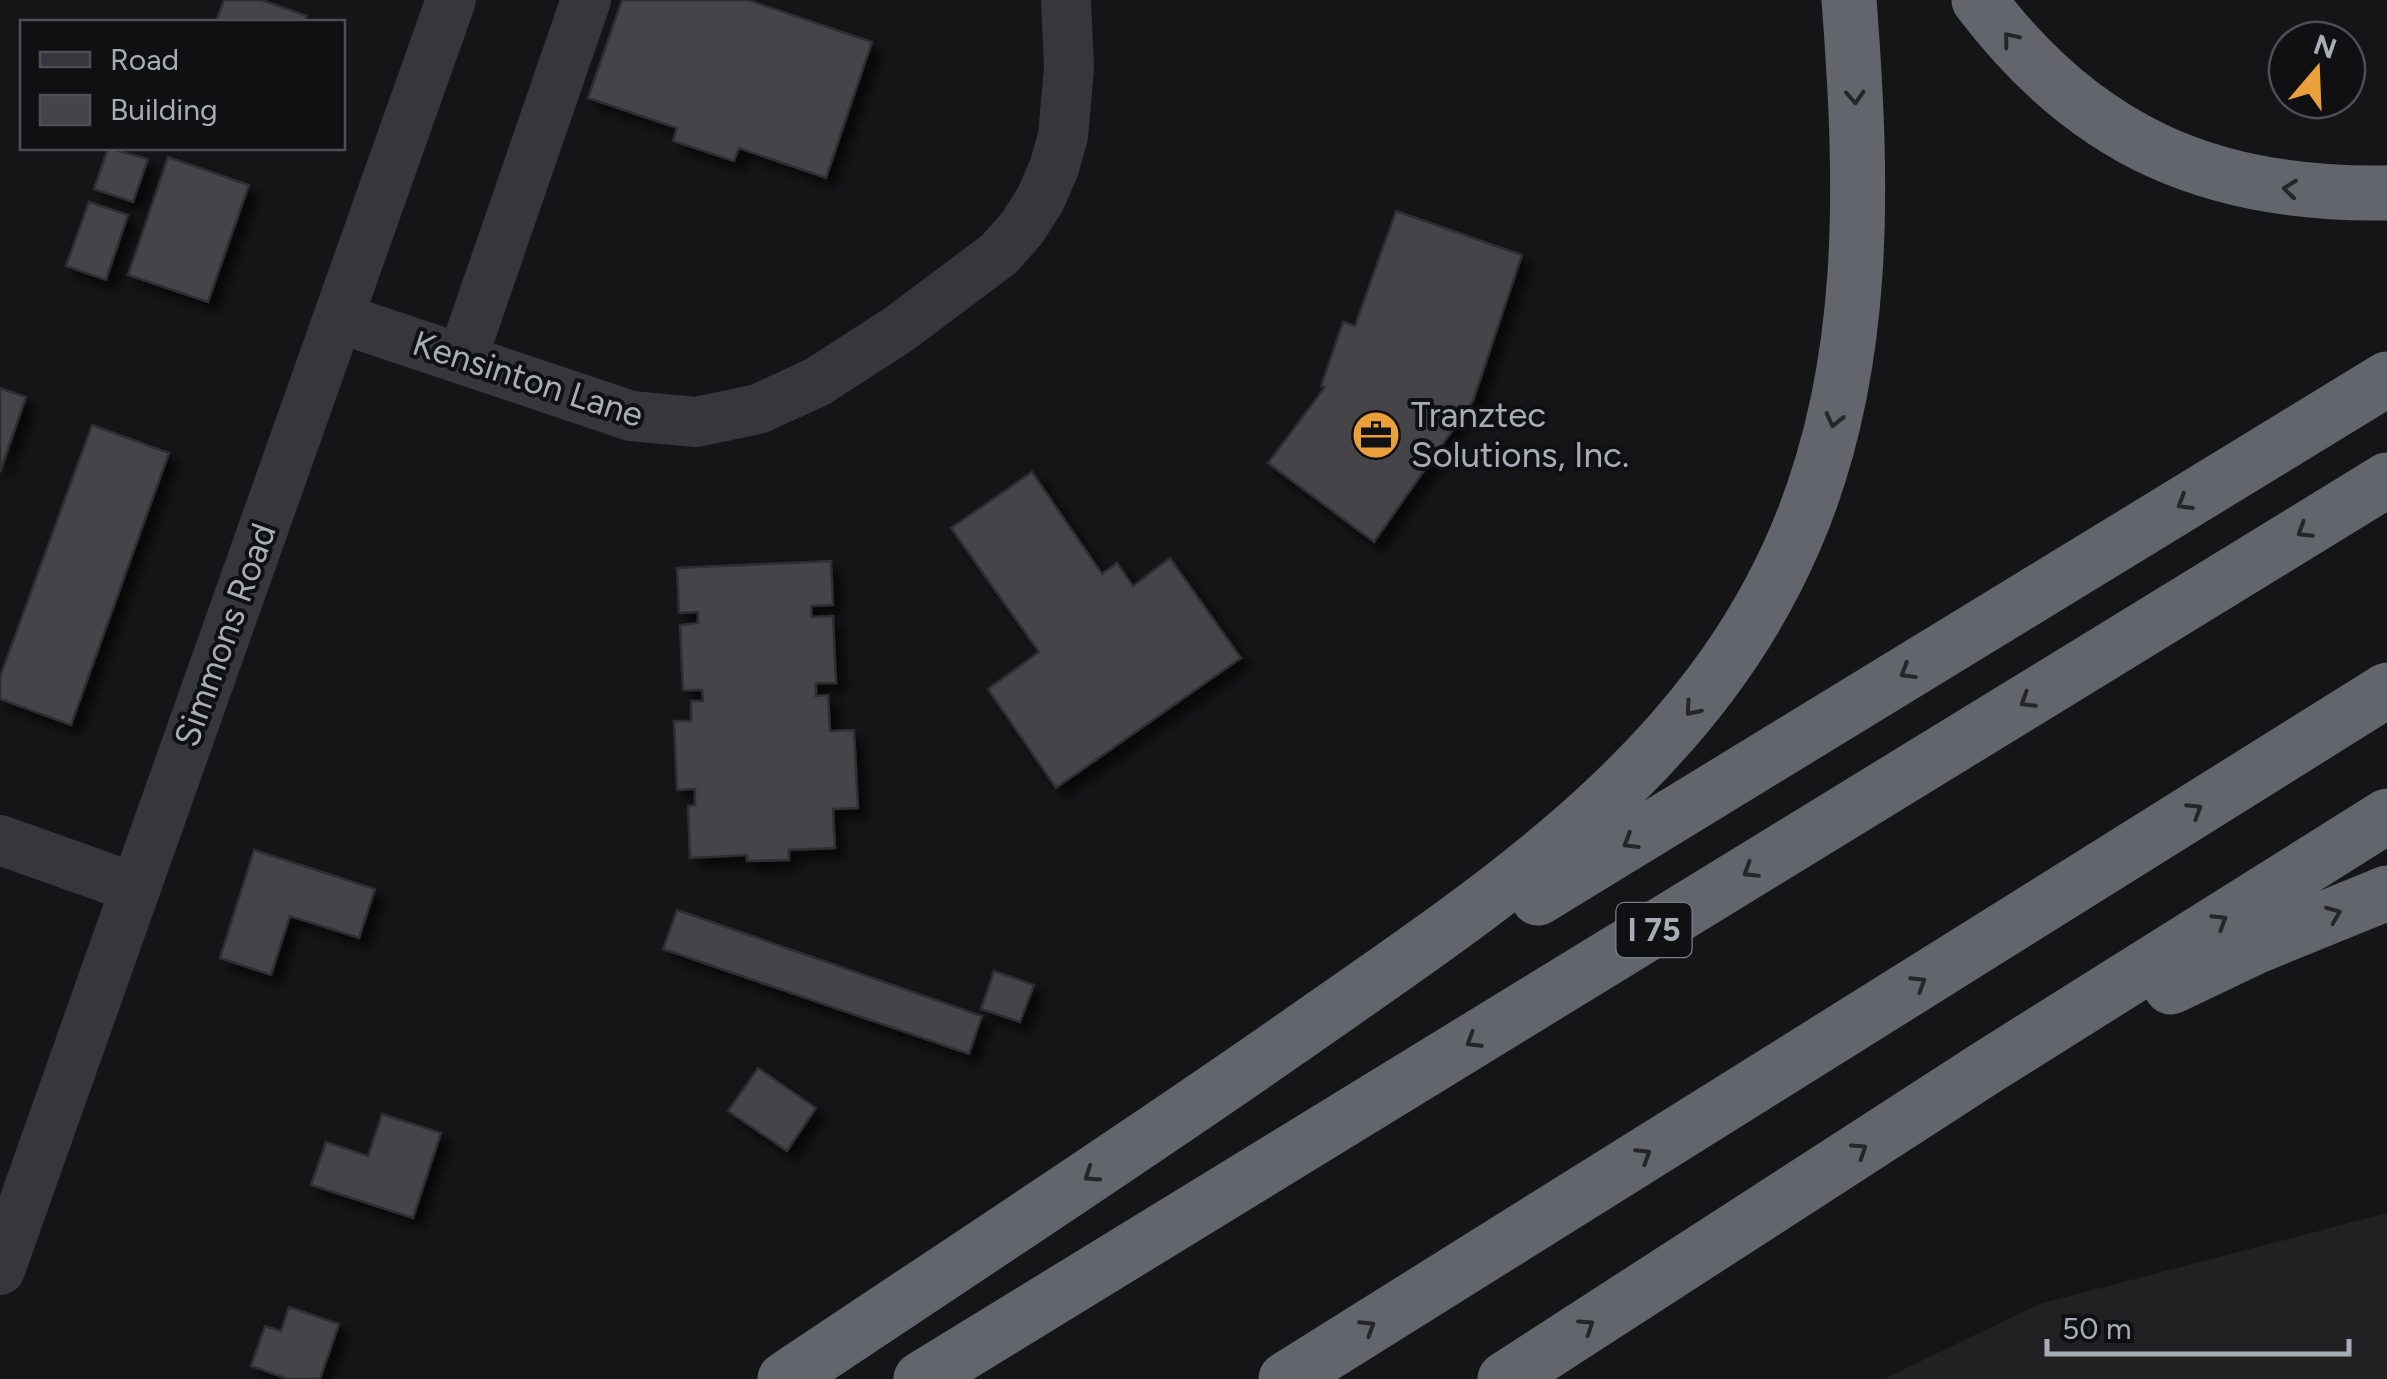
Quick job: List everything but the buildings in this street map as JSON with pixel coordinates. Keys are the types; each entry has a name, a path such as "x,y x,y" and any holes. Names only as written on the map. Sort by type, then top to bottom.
{"highway":[{"path":"785,1379 1172,1121 1484,904 1579,828 1644,765 1704,696 1754,620 1802,522 1826,453 1846,365 1856,275 1859,183 1849,0"},
{"path":"1980,0 2018,49 2061,92 2110,126 2163,154 2279,189 2340,194 2387,192"},
{"path":"1172,1121 2387,379"},
{"name":"I 75","path":"921,1379 2387,480"},
{"path":"1286,1379 2387,690"},
{"path":"1505,1379 1989,1066 2387,816"},
{"path":"1989,1066 2120,1012 2256,946 2387,893"}],"street":[{"name":"Simmons Road","path":"0,1270 450,0"},
{"path":"462,359 586,0"},
{"name":"Kensinton Lane","path":"339,318 632,416 664,422 728,418 758,409 817,382 960,285 999,254 1022,228 1040,200 1063,136 1070,68 1066,0"},
{"path":"0,840 135,888"}],"shaded area":[{"path":"2387,1213 2387,1379 1884,1379 2039,1304"}],"place":[{"name":"Tranztec Solutions, Inc.","path":"1376,435"}]}
